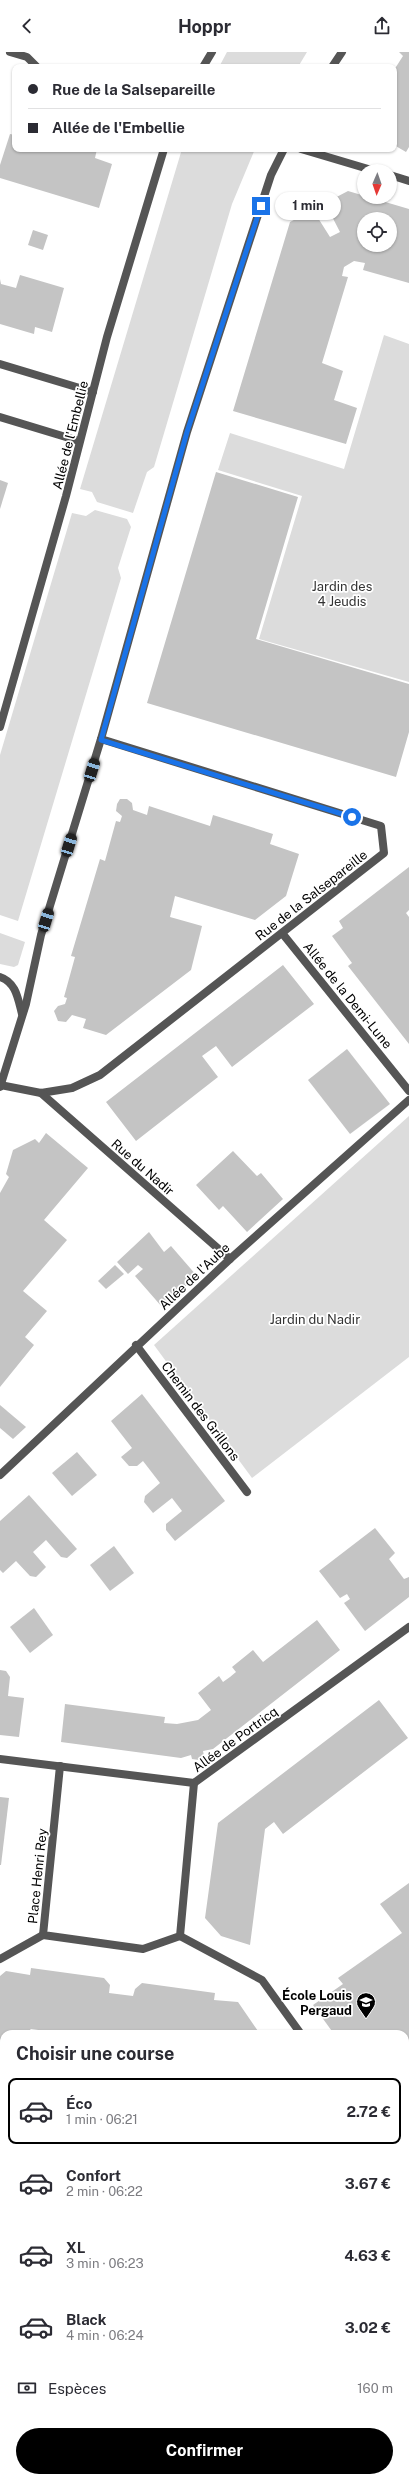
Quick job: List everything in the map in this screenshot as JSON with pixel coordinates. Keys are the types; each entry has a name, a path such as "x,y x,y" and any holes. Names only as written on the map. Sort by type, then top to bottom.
{"street":[{"path":"10,52 26,57 34,64"},
{"path":"205,64 212,52"},
{"path":"334,64 342,52"},
{"name":"Allée de l'Embellie","path":"0,728 66,496 107,337 163,152"},
{"path":"0,1085 23,1015 41,935 101,740 187,432 271,175 282,152"},
{"path":"311,152 357,166"},
{"path":"397,178 409,181"},
{"path":"0,364 93,392"},
{"path":"0,417 79,441"},
{"name":"Rue de la Salsepareille","path":"0,1085 41,1093 72,1088 100,1075 384,853 381,826 101,740"},
{"name":"Allée de la Demi-Lune","path":"282,933 409,1091"},
{"path":"0,976 8,980 14,988 23,1015"},
{"name":"Rue du Nadir","path":"41,1093 230,1259"},
{"name":"Allée de l'Aube","path":"0,1475 136,1345 230,1259 409,1100"},
{"name":"Chemin des Grillons","path":"136,1345 247,1492"},
{"name":"Allée de Portricq","path":"0,1759 194,1783 409,1627"},
{"name":"Place Henri Rey","path":"60,1766 43,1934 143,1949 180,1936"},
{"path":"194,1783 180,1936 262,1980 298,2030"},
{"path":"0,1959 43,1934"}],"green space":[{"path":"227,52 307,52 300,64 221,64"},
{"path":"181,152 254,152 232,204 154,467 147,472 133,513 97,502 92,492 80,489"},
{"name":"Jardin des 4 Jeudis","path":"384,335 409,344 409,682 259,639 302,496 218,470 230,433 344,469"},
{"path":"95,510 127,519 131,527 118,568 121,578 18,921 0,915 0,755 72,513 86,516"},
{"path":"0,933 25,942 18,965 14,967 0,964"},
{"name":"Jardin du Nadir","path":"409,1116 409,1357 252,1478 154,1345"}],"building":[{"path":"399,52 409,52 409,147 406,152 397,147 397,65 403,56"},
{"path":"10,134 12,134 12,152 96,152 95,158 112,164 99,208 0,178 0,165"},
{"path":"348,191 357,194 357,204 392,204 409,209 409,283 363,270 365,263 354,261 344,267 342,276 348,277 322,363 343,371 334,400 357,408 346,444 233,411 290,222 313,210 330,237 340,232 325,203"},
{"path":"33,230 48,235 43,250 28,245"},
{"path":"20,275 64,288 52,332 35,327 34,334 0,324 0,279 1,284 16,288"},
{"path":"216,472 298,497 256,639 409,684 409,732 396,777 147,703"},
{"path":"0,480 8,483 0,509"},
{"path":"120,799 127,799 132,803 133,810 147,815 149,806 210,826 213,815 273,834 270,844 299,854 286,896 255,920 175,896 170,917 202,926 191,970 106,1035 83,1028 86,1019 72,1015 66,1022 58,1021 54,1011 58,1006 65,1004 67,998 64,997 75,957 71,956 100,859 105,861 116,821 120,822 122,816 116,811 117,804"},
{"path":"409,867 409,910 406,913 409,917 409,1044 348,966 352,963 332,936 343,928 339,921"},
{"path":"283,965 314,1004 232,1067 216,1046 202,1056 218,1077 136,1141 106,1102"},
{"path":"347,1049 390,1104 350,1134 308,1080"},
{"path":"46,1133 88,1168 44,1220 67,1240 23,1291 47,1311 25,1337 34,1345 0,1387 0,1193 9,1177 6,1174 13,1150 35,1139 39,1143"},
{"path":"233,1151 257,1176 261,1173 283,1199 247,1232 223,1206 219,1210 196,1185"},
{"path":"149,1232 164,1252 171,1246 197,1276 162,1307 135,1276 143,1269 138,1265 128,1274 117,1262"},
{"path":"115,1265 124,1274 106,1289 98,1281"},
{"path":"142,1394 225,1501 175,1541 166,1530 166,1524 182,1511 172,1498 153,1513 144,1502 145,1496 160,1483 143,1461 137,1466 129,1466 121,1457 132,1448 111,1421"},
{"path":"0,1405 26,1427 13,1439 0,1428"},
{"path":"77,1452 97,1475 72,1496 52,1473"},
{"path":"29,1495 77,1549 67,1558 61,1557 46,1540 33,1552 46,1567 36,1577 30,1576 16,1561 3,1573 0,1570 0,1521"},
{"path":"375,1528 395,1553 389,1559 404,1579 409,1577 409,1597 365,1631 344,1603 350,1599 347,1594 340,1598 319,1571"},
{"path":"114,1546 134,1573 110,1591 90,1565"},
{"path":"34,1608 53,1635 30,1653 10,1627"},
{"path":"317,1620 340,1650 213,1749 203,1751 204,1756 199,1760 192,1759 191,1755 181,1758 61,1742 65,1704 165,1717 164,1723 177,1724 198,1720 211,1710 198,1693 219,1676 223,1682 230,1677 236,1672 232,1667 253,1650 263,1662"},
{"path":"0,1670 6,1671 10,1677 8,1696 24,1698 19,1737 0,1735"},
{"path":"379,1700 408,1738 283,1834 274,1822 265,1829 250,1945 221,1936 205,1918 218,1823"},
{"path":"0,1797 9,1798 1,1865 0,1865"},
{"path":"409,1883 409,2030 331,2030 313,2005 343,1984 338,1978 402,1933 380,1904"},
{"path":"31,1968 104,1978 110,1985 109,1993 133,1996 135,1989 142,1983 215,1993 214,2000 238,2002 257,2030 0,2030 0,1976 6,1971 30,1975"}],"place":[{"name":"École Louis Pergaud","path":"366,2019"}],"route":[{"path":"261,206 187,432 101,740 352,817"}]}
